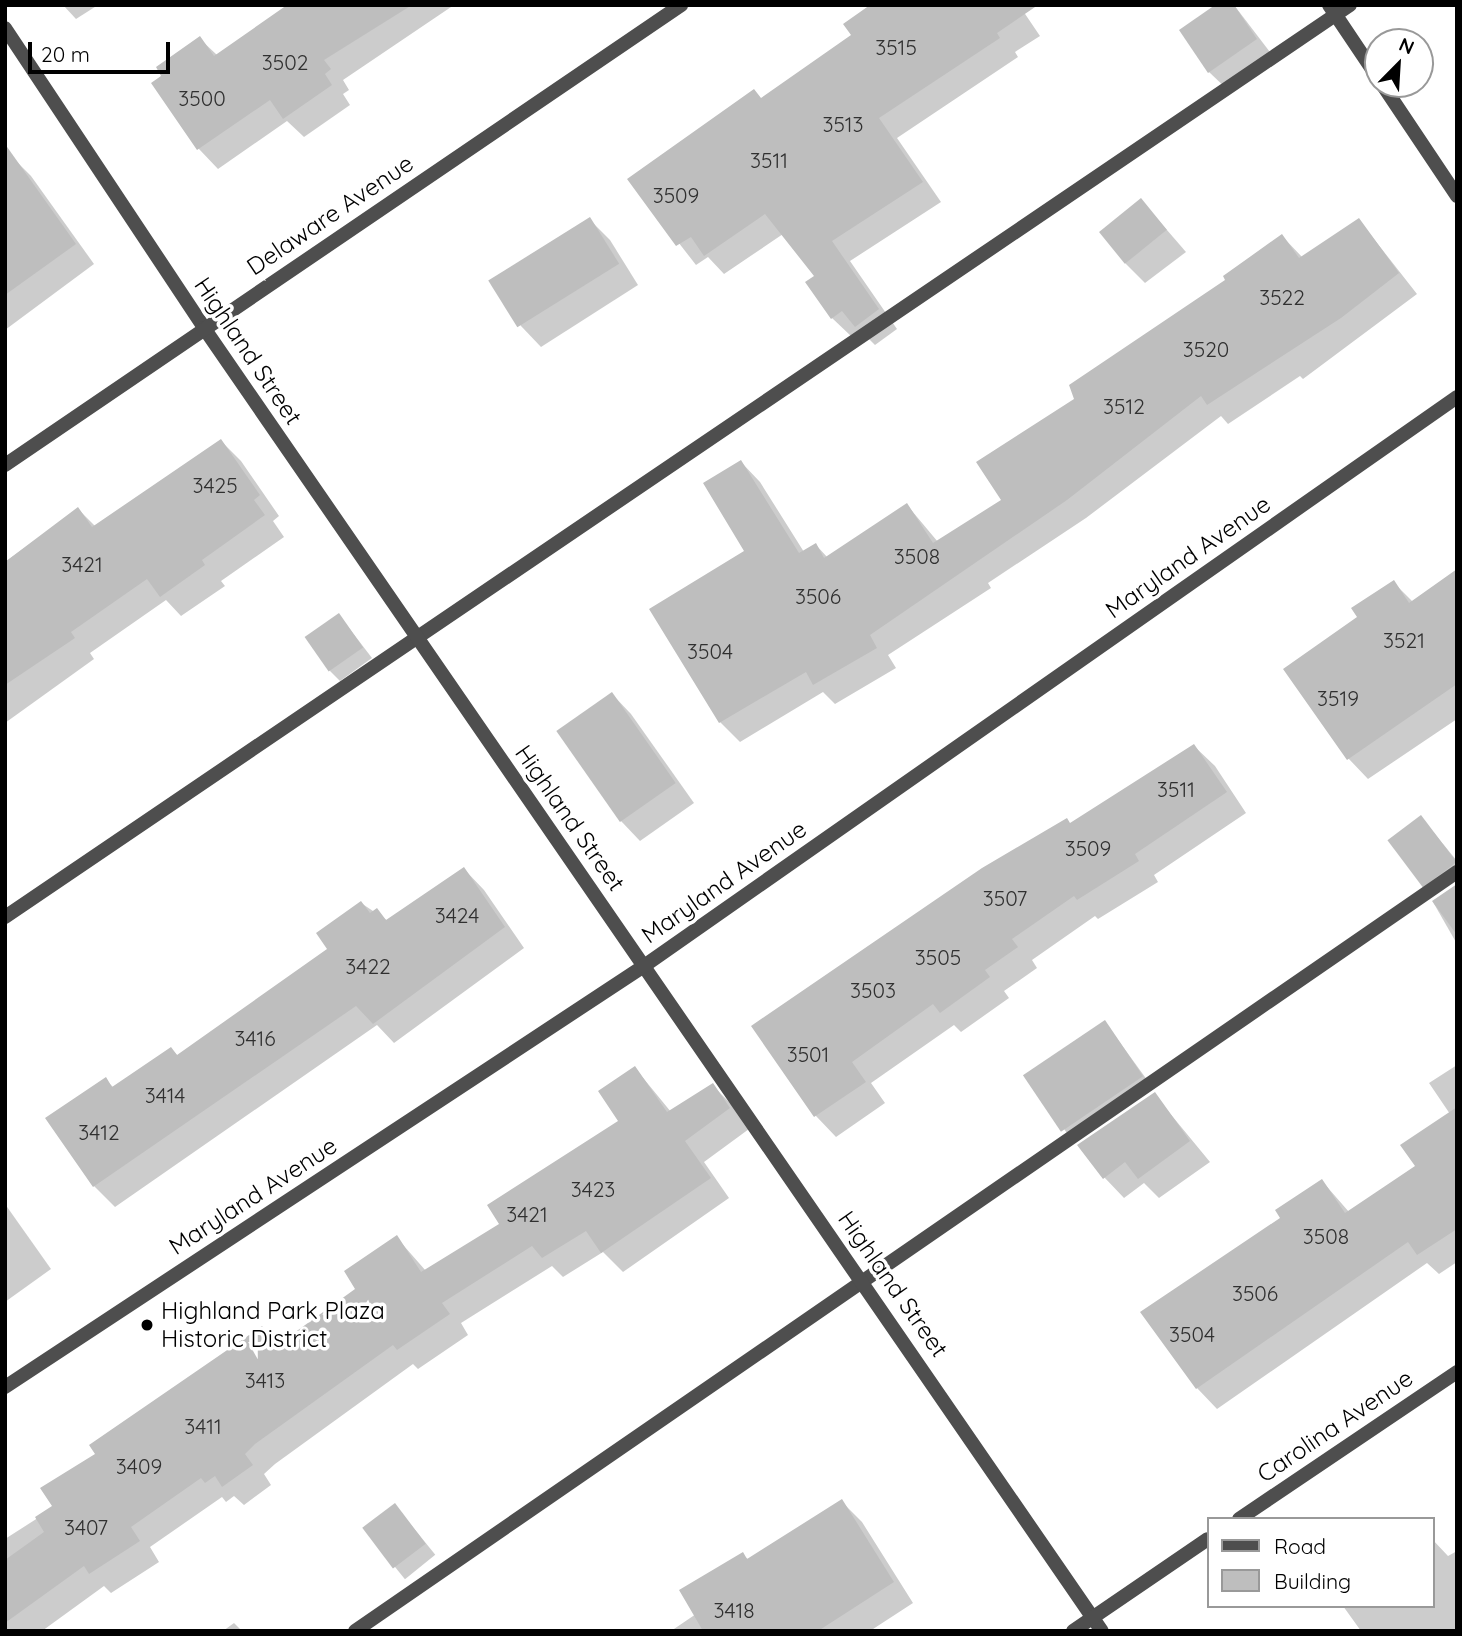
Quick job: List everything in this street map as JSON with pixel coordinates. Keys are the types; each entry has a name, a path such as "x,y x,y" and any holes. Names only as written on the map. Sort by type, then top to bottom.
{"street":[{"name":"Delaware Avenue","path":"5,465 681,5"},
{"path":"5,917 1332,10 1350,5"},
{"path":"1332,10 1364,57"},
{"name":"Highland Street","path":"5,28 204,328 864,1280 1102,1631"},
{"path":"1391,98 1457,196"},
{"name":"Maryland Avenue","path":"5,1387 644,965 1457,397"},
{"path":"355,1631 1457,872"},
{"name":"Carolina Avenue","path":"1242,1517 1457,1372"},
{"path":"1073,1631 1206,1540"}],"building":[{"path":"287,5 412,5 324,60 331,69 325,74 332,85 283,119 270,100 197,150 151,83 161,76 156,67 200,36 214,56"},
{"path":"870,5 1038,5 997,33 1000,38 879,118 923,182 832,241 879,309 855,327 842,311 831,319 805,282 814,276 765,214 704,256 691,237 676,246 627,179 754,89 761,98 851,35 843,24"},
{"path":"1215,5 1234,5 1257,39 1208,73 1179,30"},
{"path":"5,144 76,244 5,295"},
{"path":"1141,198 1167,230 1125,264 1099,232"},
{"path":"590,217 619,264 517,327 488,281"},
{"path":"1359,218 1399,273 1341,318 1207,405 1201,396 1067,500 870,635 877,648 813,685 806,672 719,723 649,609 744,551 703,483 741,460 799,553 816,543 824,558 907,503 933,543 1001,500 976,462 1074,399 1069,385 1225,280 1223,276 1282,234 1299,258"},
{"path":"221,439 260,495 254,500 265,515 202,560 205,565 160,597 147,579 71,632 75,638 5,685 5,562 78,507 92,527"},
{"path":"1457,569 1457,684 1347,760 1283,669 1357,617 1351,608 1394,580 1409,603"},
{"path":"339,613 363,647 329,671 305,637"},
{"path":"612,692 676,783 620,822 556,731"},
{"path":"1194,744 1227,792 1135,854 1139,861 1077,900 1074,896 1012,939 1018,947 985,970 990,977 940,1013 933,1004 852,1062 866,1082 814,1117 751,1026 982,868 1067,818 1070,823"},
{"path":"1421,815 1457,862 1423,887 1387,840"},
{"path":"464,867 505,927 373,1024 356,1006 93,1187 45,1118 106,1077 112,1087 171,1047 177,1055 327,949 316,933 361,901 370,913 377,908 386,920"},
{"path":"1457,884 1457,935 1432,901"},
{"path":"1105,1020 1143,1076 1061,1132 1023,1075"},
{"path":"635,1066 667,1112 713,1083 730,1108 685,1141 711,1178 601,1253 586,1231 542,1258 532,1246 442,1303 450,1314 397,1350 393,1345 255,1444 245,1454 253,1465 222,1487 215,1476 205,1483 201,1478 131,1527 140,1541 89,1574 84,1566 5,1623 5,1560 44,1532 35,1517 52,1506 40,1488 95,1454 89,1445 262,1326 276,1346 355,1289 344,1271 397,1235 421,1272 499,1224 487,1205 618,1121 598,1091"},
{"path":"1155,1092 1190,1141 1138,1179 1125,1162 1103,1179 1077,1145"},
{"path":"1457,1107 1457,1229 1417,1255 1408,1242 1196,1389 1140,1312 1280,1218 1275,1210 1322,1179 1345,1213 1415,1166 1400,1145"},
{"path":"842,1499 894,1582 818,1631 703,1631 679,1590 743,1552 747,1559"},
{"path":"395,1503 426,1544 393,1568 362,1528"}],"place":[{"name":"Highland Park Plaza Historic District","path":"147,1325"}]}
